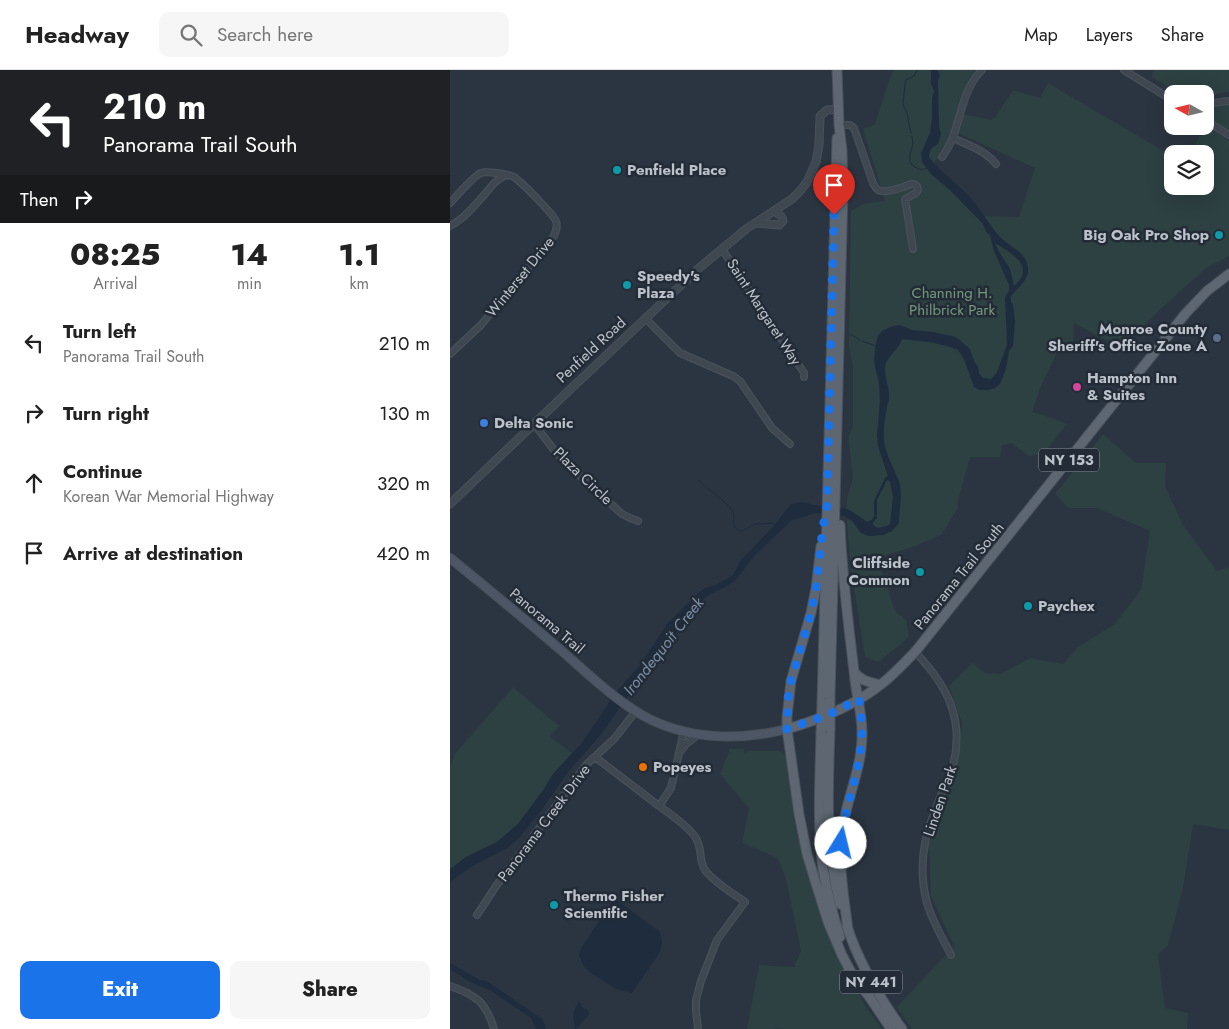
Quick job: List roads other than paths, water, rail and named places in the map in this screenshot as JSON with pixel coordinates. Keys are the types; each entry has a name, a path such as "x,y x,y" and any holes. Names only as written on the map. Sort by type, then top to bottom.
{"main road":[{"path":"837,70 843,190 837,454 831,527 843,570 862,732 857,770 842,831 840,855 848,930"},
{"path":"839,125 835,162 831,527 811,613 791,681 788,698 787,729 799,814 817,887 828,922 842,955 854,978 868,995"},
{"name":"Panorama Trail South","path":"626,705 654,721 684,731 699,734 739,736 787,729 828,715 859,699 880,685 916,652 1186,313 1207,291 1229,274"},
{"name":"NY 441","path":"831,527 825,731 820,822 824,870 833,915 852,966 868,995 891,1029"},
{"name":"Panorama Trail","path":"450,558 626,705"},
{"path":"854,672 858,678 880,685"},
{"name":"NY 441","path":"825,731 829,840 835,885 841,910 862,964 874,987 902,1029"}],"street":[{"path":"942,157 953,138 967,90 982,70"},
{"path":"1124,70 1164,95"},
{"path":"1214,102 1229,100"},
{"name":"Penfield Road","path":"450,504 722,248 746,229 792,199 807,182 816,162 820,116 827,110 838,109"},
{"path":"839,125 850,125 856,131 876,189 886,191 912,184 917,186 918,190 916,193 905,199 913,249"},
{"path":"1214,126 1229,135"},
{"path":"953,138 984,153 992,158 996,164"},
{"path":"450,203 470,182 482,173 509,176"},
{"path":"450,226 461,220 497,180 501,177 509,176"},
{"name":"Winterset Drive","path":"450,354 481,325 554,236 556,231 557,223 555,219 518,180 509,176"},
{"path":"756,223 779,225 783,219 774,212"},
{"name":"Saint Margaret Way","path":"722,248 804,373 804,377"},
{"path":"646,318 680,353 740,381 772,428 790,444"},
{"name":"Plaza Circle","path":"534,424 570,467 622,514 638,521"},
{"name":"Linden Park","path":"916,652 944,688 955,722 955,758 929,827 923,868 928,904 937,928 952,955"},
{"name":"Panorama Creek Drive","path":"477,915 496,886 587,764 619,734 636,711"},
{"path":"659,806 671,788 684,731"},
{"path":"679,753 686,744 699,734"},
{"path":"595,757 692,832 697,839 702,863 706,871 711,877 745,902 717,940 701,981 696,1000 698,1029"},
{"path":"450,986 475,997 488,1012 494,1029"}],"water":[{"name":"Irondequoit Creek","path":"931,70 937,70 940,75 938,81 939,127 941,134 938,144 931,149 929,157 970,197 1000,237 1022,255 1027,265 1028,274 1026,278 1011,296 1015,321 1013,346 1009,351 1006,369 1000,384 995,388 980,390 974,387 964,359 958,350 929,342 902,339 887,361 885,369 889,400 885,420 884,441 886,452 900,486 899,523 892,531 883,535 869,536 861,533 852,521 844,516 816,513 792,520 753,557 736,580 700,602 625,700 603,732 568,772 541,811 519,838 507,848 471,867 450,882 450,869 466,857 497,842 518,824 553,774 581,744 610,699 641,664 667,624 701,590 718,584 733,575 741,560 772,528 791,504 801,502 844,508 867,522 872,520 874,516 874,501 885,478 888,476 878,446 877,435 880,401 879,383 874,359 878,336 882,331 899,325 912,330 956,337 970,349 979,373 983,378 991,379 997,372 1007,345 1005,297 1009,291 1009,285 994,251 990,235 982,223 951,191 932,175 922,162 921,153 930,133 932,119 934,91 931,83","holes":["995,243 1014,256 1022,266 1023,272 1014,286 1010,269","888,480 893,497 890,524 877,528 872,524 877,518 877,499"]},
{"path":"614,901 618,901 660,932 662,942 660,952 632,993 616,989 588,971 579,955 581,948"},
{"path":"450,963 480,980 485,980 532,1012 543,1020 546,1029 536,1029 531,1018 489,989 472,983 450,970"},
{"path":"580,1002 582,1007 588,1010 589,1015 575,1029 574,1012"}],"waterway":[{"path":"911,133 907,113 903,105 906,80 915,75 917,70"},
{"path":"912,136 913,144 910,157 912,165 918,169 927,168"},
{"path":"850,334 860,340"},
{"path":"862,341 876,346"},
{"path":"698,480 732,510 734,526 740,531 755,524 774,523"}],"place":[{"name":"Penfield Place","path":"617,170"},
{"name":"Big Oak Pro Shop","path":"1219,235"},
{"name":"Speedy's Plaza","path":"627,285"},
{"name":"Monroe County Sheriff's Office Zone A","path":"1217,338"},
{"name":"Hampton Inn & Suites","path":"1077,387"},
{"name":"Delta Sonic","path":"484,423"},
{"name":"Cliffside Common","path":"920,572"},
{"name":"Paychex","path":"1028,606"},
{"name":"Popeyes","path":"643,767"},
{"name":"Thermo Fisher Scientific","path":"554,905"}],"park label":[{"name":"Channing H. Philbrick Park","path":"952,302"}]}
